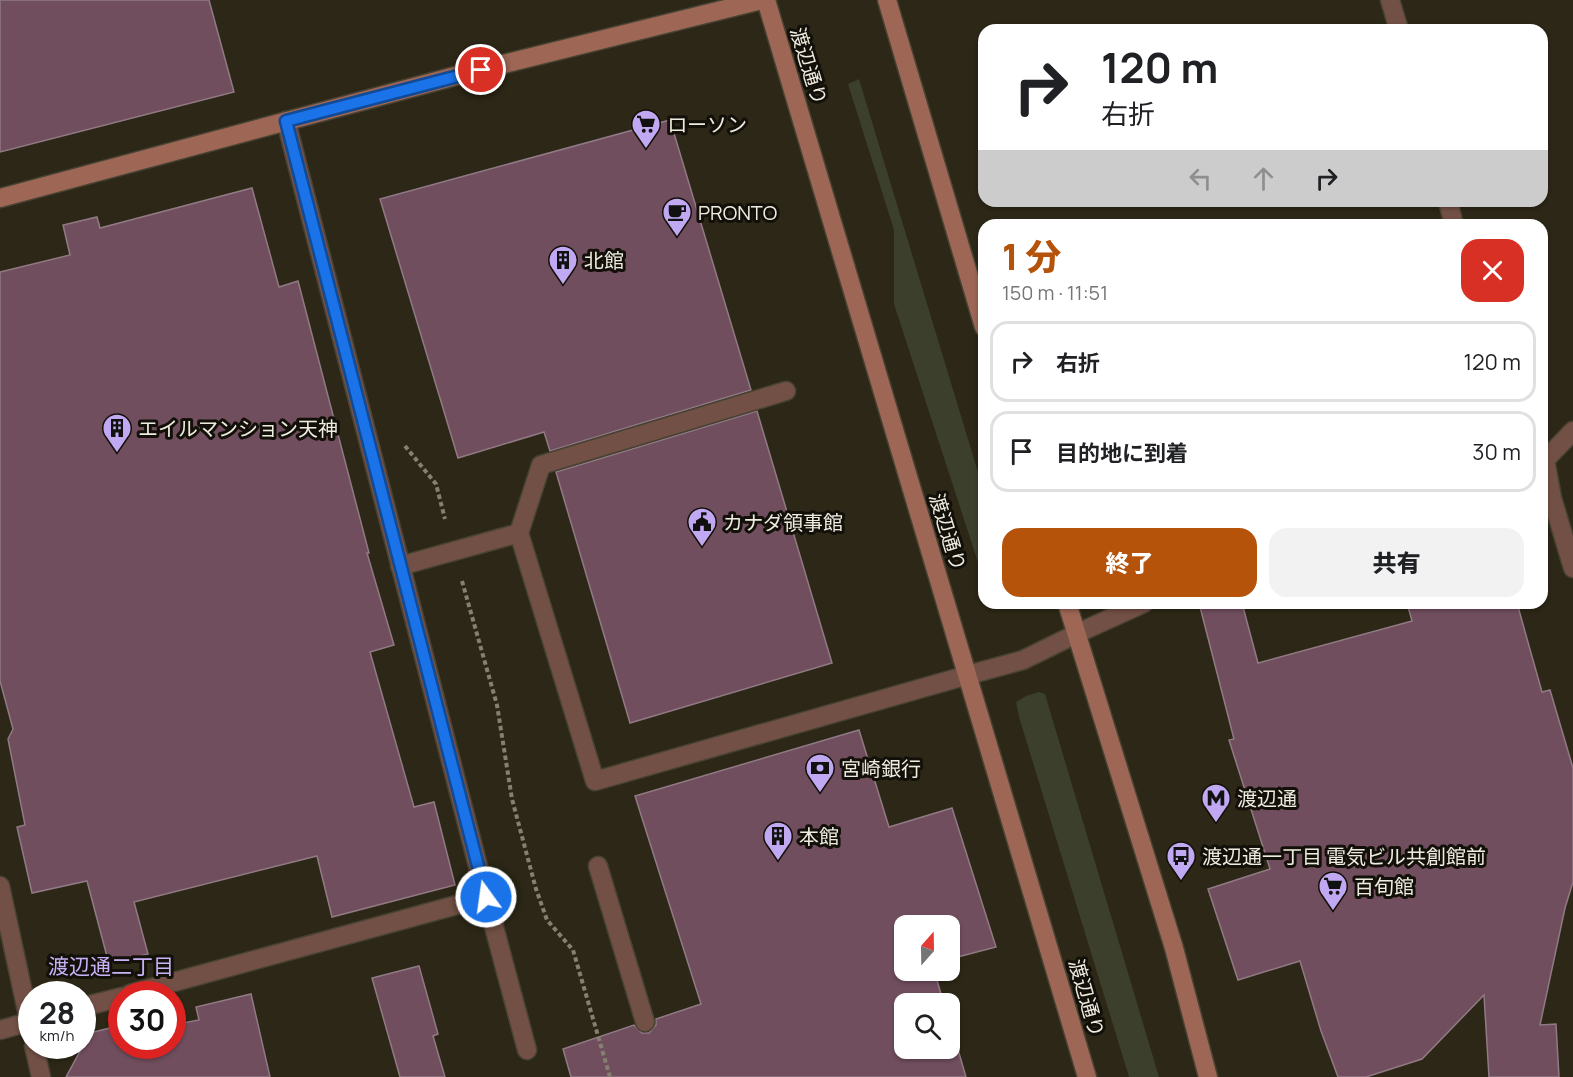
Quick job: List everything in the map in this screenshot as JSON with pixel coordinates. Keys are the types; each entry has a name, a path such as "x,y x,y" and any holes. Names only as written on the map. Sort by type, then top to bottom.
{"main road":[{"path":"0,198 459,75 764,0"},
{"name":"渡辺通り","path":"764,0 1087,1077"},
{"path":"887,0 978,307"},
{"path":"1069,609 1174,948 1208,1077"}],"street":[{"path":"1390,0 1397,24"},
{"path":"286,121 527,1050"},
{"path":"786,391 542,465 519,533 595,781 1023,660 1131,609"},
{"path":"1548,454 1573,431"},
{"path":"1548,502 1573,568"},
{"path":"400,566 519,533"},
{"path":"598,866 645,1022"},
{"path":"0,886 21,981"},
{"path":"178,981 486,897"},
{"path":"0,1030 18,1028"},
{"path":"37,1059 41,1077"}],"path":[{"path":"405,445 436,484 497,705 512,799 536,889 548,920 573,950 610,1077"}],"green space":[{"path":"859,79 978,472 978,563 894,304 894,230 848,84"},
{"path":"1039,692 1045,694 1159,1077 1129,1077 1019,717 1016,702"}],"building":[{"path":"0,0 209,0 234,92 0,152"},
{"name":"北館","path":"670,120 751,390 550,451 544,432 458,458 380,199"},
{"path":"252,188 279,287 298,281 369,553 367,553 394,645 370,652 414,807 434,802 455,885 332,917 317,856 134,902 148,954 109,964 87,881 32,893 17,827 25,825 8,739 13,729 0,681 0,272 70,255 63,225 97,217 100,228"},
{"path":"757,411 832,663 630,723 556,472"},
{"path":"1201,609 1244,609 1258,663 1412,621 1409,609 1519,609 1542,692 1550,690 1573,768 1573,882 1565,908 1540,1025 1556,1024 1559,1077 1489,1077 1484,995 1422,1059 1366,1077 1338,1077 1321,1031 1300,961 1238,980 1208,889 1270,869 1229,740 1234,739"},
{"name":"本館","path":"859,730 889,827 952,808 996,947 960,956 960,915 894,915 894,981 937,981 941,993 894,993 894,1059 960,1059 960,1056 966,1077 571,1077 563,1049 634,1025 642,1033 649,1033 656,1025 656,1019 701,1004 635,796"},
{"path":"419,966 438,1034 433,1036 445,1077 400,1077 372,978"},
{"path":"251,994 270,1077 66,1077 76,1059 96,1059 96,1032 108,1028 108,1059 186,1059 186,1022 199,1020 196,1007"}],"place":[{"name":"ローソン","path":"646,150"},
{"name":"PRONTO","path":"677,238"},
{"name":"北館","path":"563,286"},
{"name":"エイルマンション天神","path":"117,454"},
{"name":"カナダ領事館","path":"702,548"},
{"name":"宮崎銀行","path":"820,794"},
{"name":"渡辺通","path":"1216,824"},
{"name":"本館","path":"778,862"},
{"name":"渡辺通一丁目 電気ビル共創館前","path":"1181,882"},
{"name":"百旬館","path":"1333,912"}],"district":[{"name":"渡辺通二丁目","path":"111,966"}],"route":[{"path":"481,70 286,121 486,897"}]}
